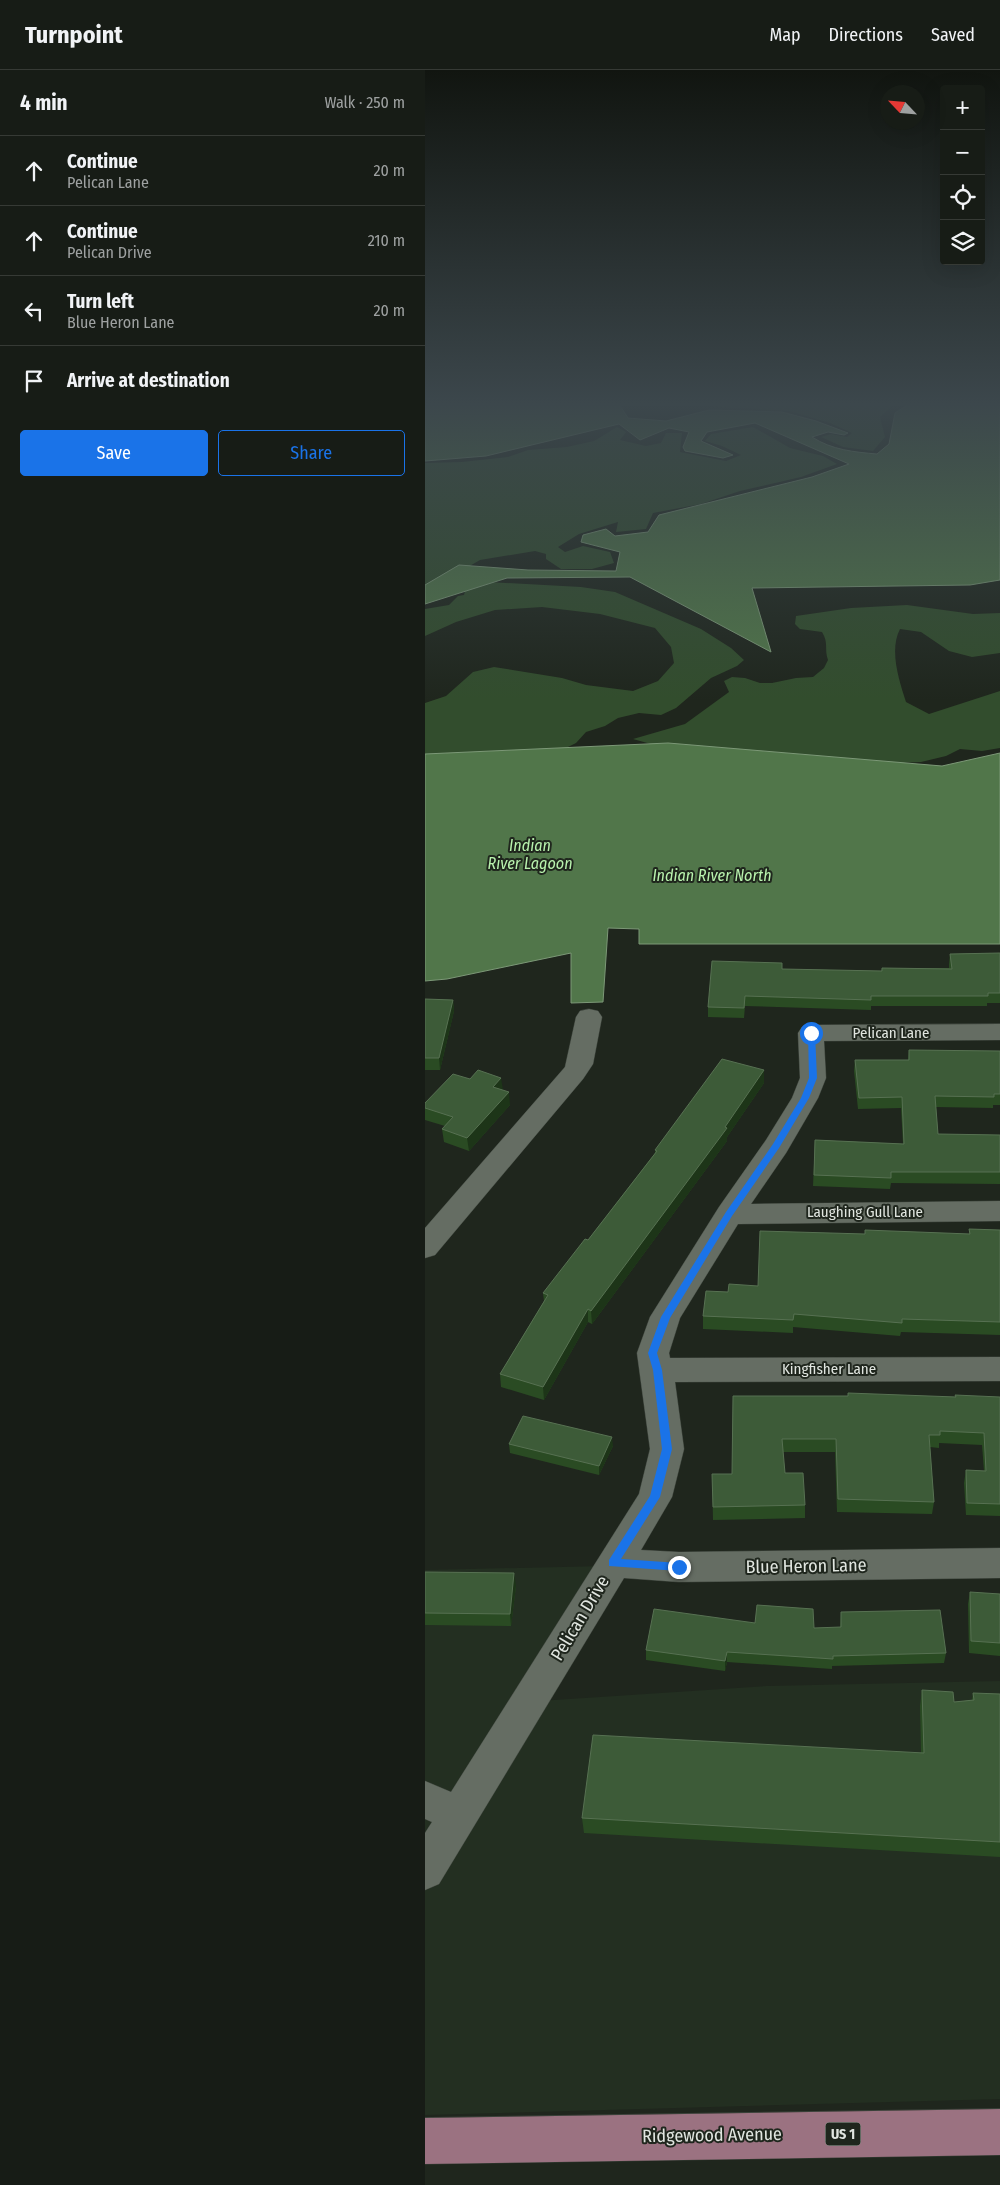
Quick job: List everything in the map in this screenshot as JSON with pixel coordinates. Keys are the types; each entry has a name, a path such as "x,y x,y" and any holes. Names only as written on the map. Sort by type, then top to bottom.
{"main road":[{"name":"Ridgewood Avenue","path":"425,2141 1000,2132"}],"street":[{"path":"425,1248 574,1073 580,1064 589,1017"},
{"name":"Pelican Lane","path":"812,1062 811,1033 1000,1032"},
{"name":"Pelican Drive","path":"425,1870 442,1807 613,1563 655,1497 667,1449 657,1370 653,1353 665,1317 729,1214 776,1146 805,1098 813,1078 812,1062"},
{"name":"Laughing Gull Lane","path":"729,1214 1000,1211"},
{"name":"Kingfisher Lane","path":"657,1370 1000,1369"},
{"name":"Blue Heron Lane","path":"613,1563 679,1567 1000,1563"}],"shaded area":[{"path":"425,503 705,503 653,513 646,529 616,532 618,522 579,534 558,547 565,552 583,546 610,552 614,563 592,569 561,569 546,559 546,554 535,551 480,560 425,592"},
{"path":"488,582 581,587 615,592 701,629 731,648 744,660 737,666 711,678 676,708 661,715 639,713 618,718 605,726 586,732 576,743 562,750 425,763 425,703 446,696 473,672 494,667 562,678 586,685 633,691 658,681 674,663 671,647 655,628 600,614 542,607 495,610 456,622 425,636 425,609 449,605 458,596 464,595 465,591"},
{"path":"907,605 973,614 1000,613 1000,653 972,657 949,651 921,632 900,629 895,646 895,656 898,675 906,702 929,714 1000,691 1000,748 982,751 960,749 946,756 921,762 898,763 658,746 633,739 685,724 729,692 724,681 732,677 745,678 760,683 772,683 813,677 824,668 828,660 825,639 822,632 800,629 795,624 796,616 851,608"},
{"path":"605,1566 524,1702 767,1686 1000,1681 1000,2099 425,2115 425,1570"}],"water":[{"path":"709,503 1000,503 1000,580 970,585 752,588 771,652 630,577 507,578 425,604 425,585 459,565 528,570 616,571 620,552 581,542 583,535 606,529 615,536 648,532 659,515"},
{"name":"Indian River Lagoon","path":"668,743 942,766 1000,753 1000,944 639,944 639,929 608,928 603,1002 571,1003 571,953 447,979 425,981 425,754"}],"building":[{"path":"1000,953 1000,993 988,993 988,996 871,996 871,1000 745,996 744,1008 708,1007 712,961 782,963 782,969 882,971 882,968 952,969 950,954"},
{"path":"425,999 453,1000 439,1058 425,1058"},
{"path":"909,1050 1000,1051 1000,1094 994,1094 994,1097 935,1096 938,1134 1000,1135 1000,1172 891,1172 891,1178 814,1175 815,1140 904,1144 902,1097 859,1098 855,1060 909,1060"},
{"path":"722,1059 764,1070 725,1127 727,1128 591,1311 588,1309 543,1387 500,1374 548,1295 543,1293 585,1239 588,1240 657,1151 655,1150"},
{"path":"478,1070 501,1078 493,1087 509,1092 467,1138 442,1129 453,1117 425,1108 425,1103 453,1074 470,1079"},
{"path":"969,1229 1000,1230 1000,1322 902,1319 902,1323 794,1314 793,1320 703,1316 706,1291 728,1292 729,1284 758,1286 760,1231 865,1234 865,1230 970,1234"},
{"path":"848,1393 1000,1397 1000,1504 967,1503 966,1470 986,1471 984,1433 940,1431 940,1435 929,1435 934,1502 838,1499 836,1439 782,1439 785,1473 803,1473 805,1505 713,1507 712,1474 732,1474 733,1396 848,1396"},
{"path":"523,1416 612,1437 599,1466 509,1444"},
{"path":"425,1572 514,1573 510,1614 425,1613"},
{"path":"970,1592 1000,1594 1000,1643 971,1641"},
{"path":"757,1605 813,1609 814,1628 841,1627 841,1612 940,1610 946,1653 833,1656 833,1659 727,1652 725,1661 646,1650 654,1609 755,1623"},
{"path":"922,1690 953,1692 954,1702 974,1700 973,1693 1000,1694 1000,1842 582,1818 593,1735 924,1753"}],"route":[{"path":"679,1567 613,1563 655,1497 667,1449 665,1420 653,1353 665,1317 729,1214 776,1146 805,1098 813,1078 811,1033"}],"water label":[{"name":"Indian River North","path":"712,875"}]}
